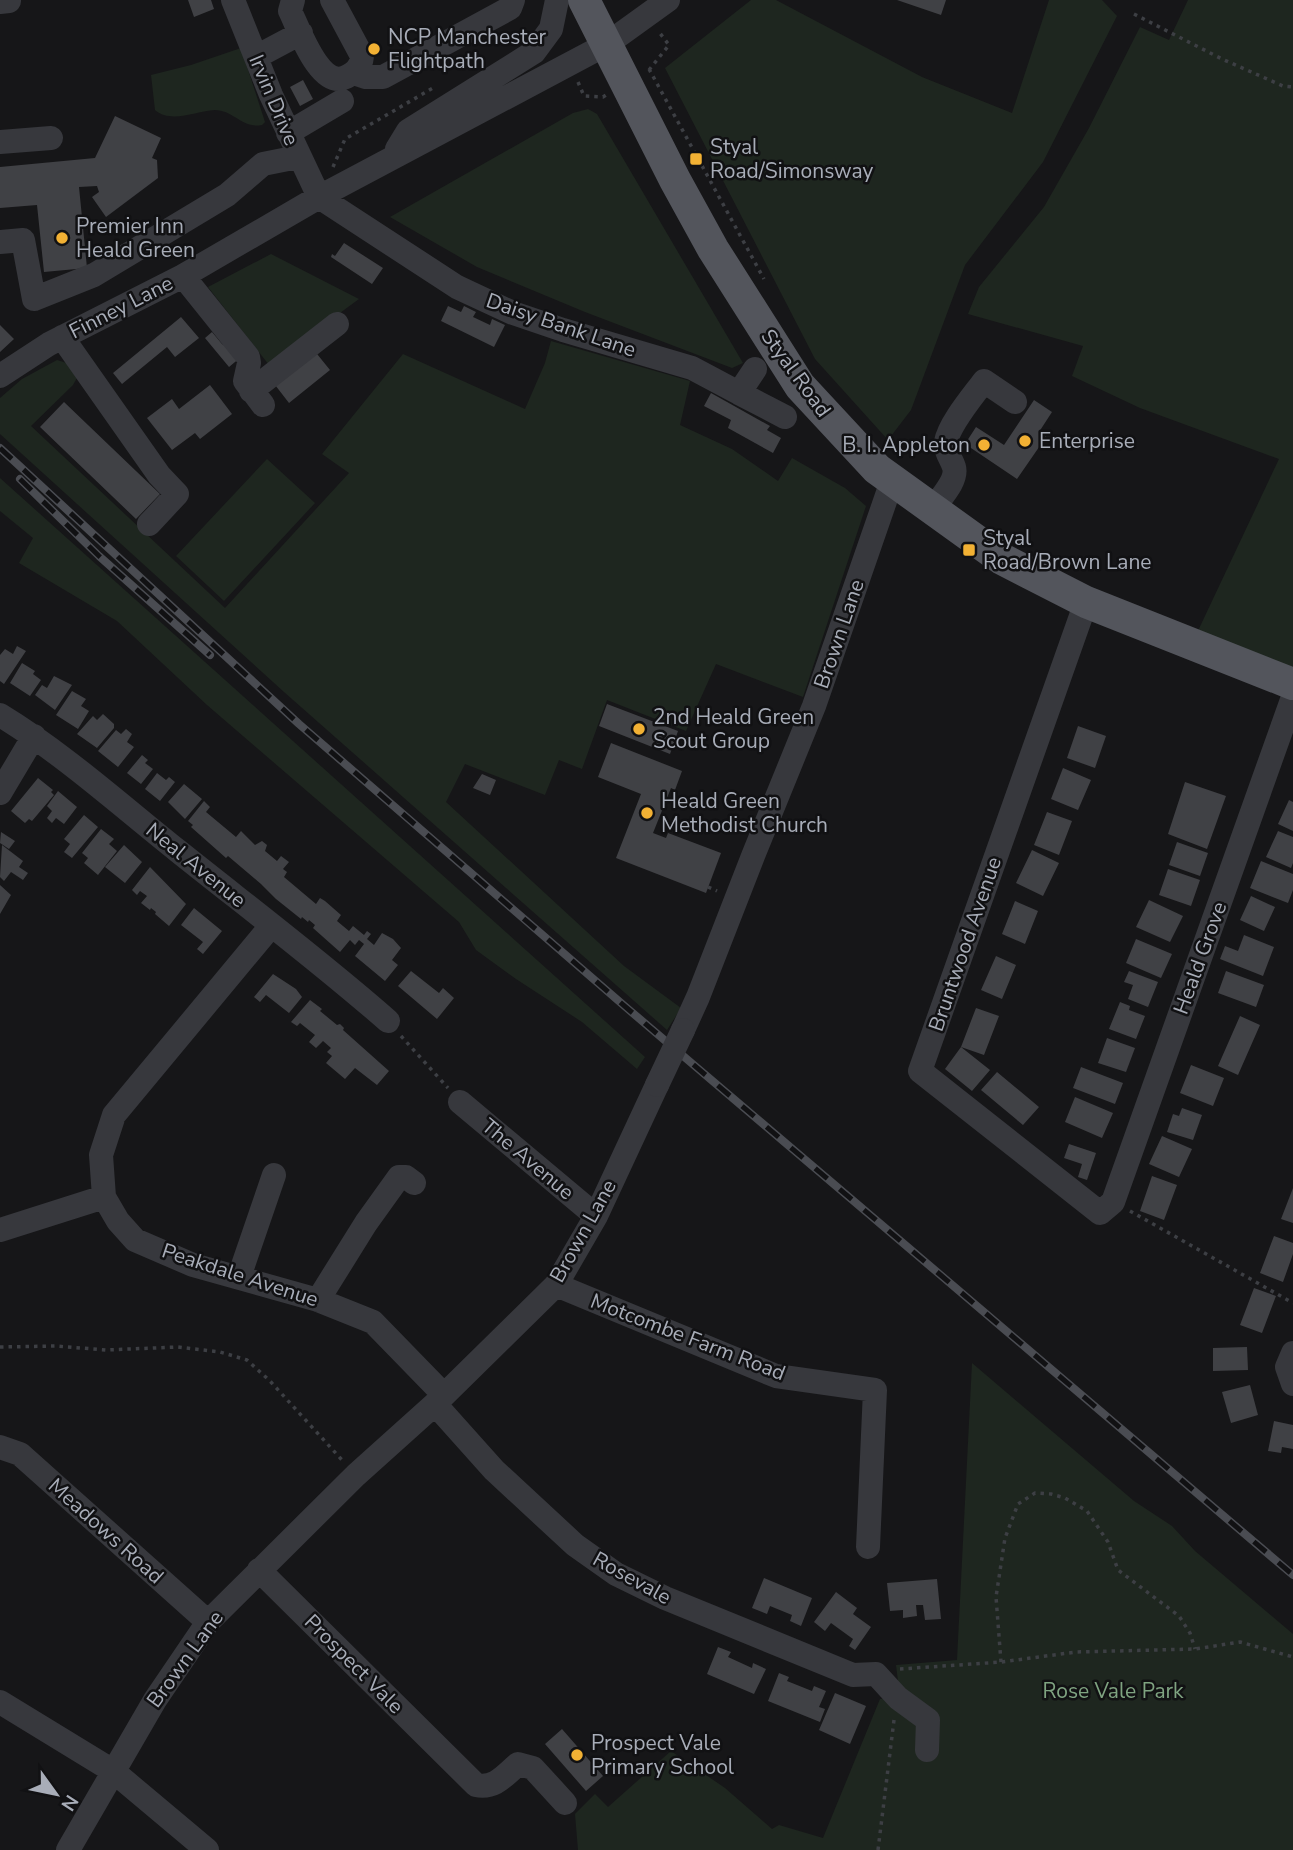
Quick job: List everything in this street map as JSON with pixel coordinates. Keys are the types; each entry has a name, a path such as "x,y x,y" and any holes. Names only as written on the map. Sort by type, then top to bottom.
{"main road":[{"name":"Styal Road","path":"584,0 713,249 800,386 844,436 892,481 1002,559 1086,602 1293,684"}],"street":[{"name":"Irvin Drive","path":"233,0 298,157 318,197"},
{"path":"293,0 290,11 320,70 330,78 340,80 354,73 361,64 362,56 332,0"},
{"path":"354,73 366,77 383,77 510,8 513,0"},
{"name":"Finney Lane","path":"391,159 408,131 534,52 551,29 557,0"},
{"name":"Finney Lane","path":"0,376 62,337 183,276 318,197 607,44 668,0"},
{"path":"256,57 301,33"},
{"path":"288,133 342,101"},
{"path":"0,142 51,138"},
{"path":"0,242 23,240 34,299 104,270 227,195 263,164 298,157"},
{"name":"Daisy Bank Lane","path":"318,197 468,292 513,313 563,330 692,368 785,417"},
{"path":"183,276 248,357 244,381 257,398 337,324"},
{"path":"62,337 159,475 177,494 149,524"},
{"path":"739,393 755,369"},
{"path":"932,510 954,478 954,468 948,458 946,443 949,433 984,381 1015,402"},
{"name":"Brown Lane","path":"68,1850 155,1700 208,1622 356,1475 556,1285 596,1216 683,1030 814,706 892,481"},
{"name":"Bruntwood Avenue","path":"1086,602 920,1071 1106,1207"},
{"name":"Heald Grove","path":"1106,1207 1293,697"},
{"name":"Neal Avenue","path":"0,715 34,736 340,979 388,1021"},
{"path":"0,793 34,736"},
{"name":"Peakdale Avenue","path":"271,926 114,1115 101,1155 104,1197 118,1221 135,1240 193,1265 318,1300 373,1322 439,1399"},
{"name":"The Avenue","path":"460,1102 596,1216"},
{"path":"239,1277 274,1175"},
{"path":"318,1300 366,1223 399,1177 406,1177 414,1183"},
{"path":"0,1230 104,1197"},
{"name":"Motcombe Farm Road","path":"556,1285 776,1376 876,1390 868,1547"},
{"path":"1293,1353 1287,1367 1293,1384"},
{"name":"Rosevale","path":"439,1399 504,1479 575,1545 616,1574 664,1598 853,1675 876,1674"},
{"name":"Meadows Road","path":"0,1447 20,1454 208,1622"},
{"name":"Prospect Vale","path":"259,1570 476,1785 495,1785 518,1764 533,1768 565,1803"},
{"path":"876,1674 898,1698 929,1720 927,1750"},
{"path":"0,1702 113,1771 207,1850"}],"path":[{"path":"1135,14 1222,59 1283,86 1293,87"},
{"path":"649,69 766,284"},
{"path":"708,887 719,891"},
{"path":"388,1021 460,1102"},
{"path":"1106,1207 1293,1303"},
{"path":"0,1347 55,1346 106,1350 178,1347 220,1352 247,1360 270,1381 356,1475"},
{"path":"1001,1662 996,1597 1005,1538 1018,1504 1035,1493 1065,1498 1087,1511 1108,1542 1118,1570 1179,1616 1191,1633 1195,1649"},
{"path":"876,1674 901,1669 1001,1662 1076,1652 1195,1649 1240,1642 1293,1657"},
{"path":"878,1850 901,1669"}],"green space":[{"path":"751,0 776,0 922,77 1012,113 1049,0 1102,0 1117,16 1043,162 965,265 911,410 888,440 815,359 665,68"},
{"path":"1188,0 1293,0 1293,670 1196,635 1279,459 1140,408 1072,376 1083,346 968,314 979,287 1044,207 1089,128 1140,27 1169,40"},
{"path":"241,48 265,122 262,125 255,126 215,110 168,116 155,110 151,75"},
{"path":"588,109 597,114 743,363 732,368 585,312 477,267 390,217 573,113"},
{"path":"271,254 359,299 269,365 208,287"},
{"path":"551,341 690,381 680,425 732,449 778,481 792,458 845,488 866,506 803,697 716,664 686,731 607,700 582,769 559,760 545,795 465,764 446,802 624,966 681,1008 667,1030 284,692 0,434 0,398 22,379 57,360 70,364 78,376 73,385 31,426 225,608 349,473 322,454 403,354 525,409 545,363"},
{"path":"267,459 315,503 224,601 176,556"},
{"path":"0,478 645,1057 637,1069 582,1022 476,950 459,922 207,705 117,621 19,563 33,538 0,511"},
{"name":"Rose Vale Park","path":"972,1363 1134,1501 1172,1526 1195,1551 1293,1634 1293,1850 578,1850 575,1814 595,1794 608,1807 671,1751 725,1788 772,1829 779,1825 823,1838 880,1699 885,1698 898,1681 896,1665 957,1660"}],"building":[{"path":"188,0 211,0 214,9 194,17"},
{"path":"897,0 946,0 941,15"},
{"path":"303,80 313,99 300,106 290,87"},
{"path":"115,116 161,138 152,158 157,160 158,178 106,217 92,197 99,192 97,186 79,187 87,268 44,272 37,205 0,208 0,167 95,158"},
{"path":"344,243 383,268 372,284 331,257 332,254 335,256"},
{"path":"448,306 461,312 464,306 476,312 473,317 490,325 492,319 505,325 494,347 441,321"},
{"path":"181,317 199,338 175,357 167,347 122,384 113,373"},
{"path":"0,325 14,339 0,352"},
{"path":"212,332 222,344 241,357 229,367 205,338"},
{"path":"313,349 330,370 289,403 272,381"},
{"path":"210,385 232,414 200,439 195,433 172,450 147,418 172,399 179,409"},
{"path":"711,393 770,426 767,430 781,438 773,453 728,428 731,420 704,406"},
{"name":"Enterprise","path":"1034,400 1052,412 1039,432 1046,437 1017,479 965,444 976,427 1004,445"},
{"path":"64,402 160,494 136,519 40,427"},
{"path":"17,646 26,651 4,684 0,681 0,655 5,649 13,654"},
{"path":"22,663 35,671 33,674 41,680 30,696 10,683"},
{"path":"54,676 72,685 55,710 35,695 42,685 47,688"},
{"path":"72,691 86,699 81,706 89,711 78,729 56,715"},
{"name":"2nd Heald Green Scout Group","path":"607,704 678,731 670,754 599,726"},
{"path":"103,714 114,724 114,728 97,748 77,734 93,716 97,720"},
{"path":"1078,726 1106,736 1095,768 1067,758"},
{"path":"126,729 132,734 127,742 134,747 118,767 98,751 116,730 121,734"},
{"name":"Heald Green Methodist Church","path":"611,743 682,771 675,790 671,788 653,833 666,838 668,833 721,853 706,893 616,858 641,794 598,777"},
{"path":"142,755 148,760 145,763 153,769 141,784 127,773"},
{"path":"1063,768 1091,780 1078,810 1051,799"},
{"path":"157,773 166,780 169,777 175,782 160,801 145,789"},
{"path":"482,774 496,780 490,795 473,788"},
{"path":"38,778 53,790 51,792 54,795 32,821 29,819 25,823 11,811"},
{"path":"1185,782 1226,796 1207,849 1168,834"},
{"path":"184,784 202,799 185,819 168,802"},
{"path":"58,791 77,807 64,824 56,818 52,823 47,818 52,811 47,806"},
{"path":"1289,800 1293,802 1293,831 1278,824"},
{"path":"204,801 210,807 206,812 236,837 241,831 255,845 262,841 267,845 265,851 277,861 281,856 289,862 283,869 287,872 284,877 316,904 320,898 325,901 341,915 337,921 349,931 353,926 364,935 367,931 371,934 367,939 374,945 382,933 393,939 401,948 392,960 398,965 385,981 355,956 364,944 359,940 355,945 350,940 340,952 313,928 315,925 302,917 301,919 191,827 193,825 188,821"},
{"path":"1047,812 1072,821 1059,855 1034,845"},
{"path":"84,815 98,827 72,858 64,852 70,844 64,839"},
{"path":"101,829 114,839 109,844 117,851 98,875 84,863 88,858 82,853"},
{"path":"1278,831 1293,837 1291,868 1266,857"},
{"path":"1,832 15,841 9,849 0,843"},
{"path":"1177,842 1208,853 1200,876 1169,865"},
{"path":"2,845 23,861 19,867 28,873 23,880 11,872 4,881 0,877"},
{"path":"124,845 142,862 125,883 105,867"},
{"path":"1032,850 1059,863 1043,896 1016,883"},
{"path":"1261,861 1293,874 1293,890 1288,903 1250,888"},
{"path":"150,867 186,904 169,926 156,912 141,903 147,896 140,891 137,895 132,890"},
{"path":"1168,869 1200,880 1191,906 1159,895"},
{"path":"0,885 11,895 0,914"},
{"path":"1251,896 1275,907 1264,931 1240,920"},
{"path":"1149,900 1183,916 1170,942 1136,927"},
{"path":"1015,901 1038,911 1025,944 1002,934"},
{"path":"194,908 222,931 203,954 197,949 203,942 181,925"},
{"path":"1244,935 1274,947 1263,976 1220,959 1225,946 1238,951"},
{"path":"1136,939 1172,954 1161,978 1126,963"},
{"path":"996,956 1016,965 1002,999 981,990"},
{"path":"411,971 439,993 443,988 454,998 437,1019 398,986"},
{"path":"1129,971 1158,982 1148,1007 1128,999 1133,985 1124,982"},
{"path":"1226,971 1264,985 1256,1007 1218,993"},
{"path":"273,974 296,989 302,997 289,1013 266,995 260,1002 254,997"},
{"path":"310,1000 337,1025 340,1024 343,1030 389,1071 377,1085 355,1068 345,1079 326,1063 332,1056 327,1052 331,1048 323,1041 316,1048 309,1042 315,1035 300,1023 297,1026 291,1022"},
{"path":"1120,1002 1130,1006 1129,1010 1145,1016 1136,1039 1109,1029"},
{"path":"976,1008 999,1016 984,1055 961,1047"},
{"path":"1240,1016 1260,1025 1238,1075 1218,1066"},
{"path":"1107,1038 1135,1048 1126,1072 1098,1063"},
{"path":"961,1047 990,1070 972,1091 945,1069"},
{"path":"1191,1065 1224,1078 1213,1106 1180,1093"},
{"path":"1081,1067 1123,1083 1115,1104 1073,1088"},
{"path":"997,1072 1039,1107 1023,1125 981,1090"},
{"path":"1075,1097 1113,1113 1102,1138 1065,1122"},
{"path":"1182,1108 1202,1115 1193,1140 1167,1132 1173,1114 1179,1116"},
{"path":"1162,1136 1192,1149 1179,1177 1149,1164"},
{"path":"1069,1144 1096,1153 1087,1180 1078,1177 1082,1164 1064,1158"},
{"path":"1152,1176 1177,1185 1164,1220 1140,1211"},
{"path":"1293,1188 1293,1223 1281,1219"},
{"path":"1274,1236 1293,1243 1293,1254 1283,1282 1260,1273"},
{"path":"1254,1288 1276,1296 1262,1333 1240,1325"},
{"path":"1247,1347 1248,1370 1213,1371 1213,1348"},
{"path":"1250,1385 1258,1415 1231,1423 1222,1392"},
{"path":"1274,1421 1293,1425 1293,1449 1282,1447 1281,1453 1268,1451"},
{"path":"764,1578 812,1598 801,1626 790,1621 792,1615 770,1606 767,1614 752,1608"},
{"path":"937,1579 941,1619 925,1620 923,1605 916,1605 917,1616 903,1618 903,1610 890,1611 887,1583"},
{"path":"836,1592 857,1608 853,1614 871,1627 855,1650 849,1646 853,1639 831,1623 825,1631 814,1622"},
{"path":"718,1647 731,1652 728,1657 752,1668 753,1663 766,1669 754,1694 707,1674"},
{"path":"779,1673 789,1677 787,1681 812,1691 814,1686 826,1691 819,1707 825,1709 820,1722 768,1701"},
{"path":"835,1693 866,1706 850,1744 819,1730"},
{"path":"562,1729 603,1776 586,1791 545,1744"}],"railway":[{"path":"0,448 299,724 628,1009 1293,1575"},
{"path":"20,479 99,556 210,655"}],"place":[{"name":"NCP Manchester Flightpath","path":"374,49"},
{"name":"Styal Road/Simonsway","path":"696,159"},
{"name":"Premier Inn Heald Green","path":"62,238"},
{"name":"Enterprise","path":"1025,441"},
{"name":"B. I. Appleton","path":"984,445"},
{"name":"Styal Road/Brown Lane","path":"969,550"},
{"name":"2nd Heald Green Scout Group","path":"639,729"},
{"name":"Heald Green Methodist Church","path":"647,813"},
{"name":"Prospect Vale Primary School","path":"577,1755"}]}
